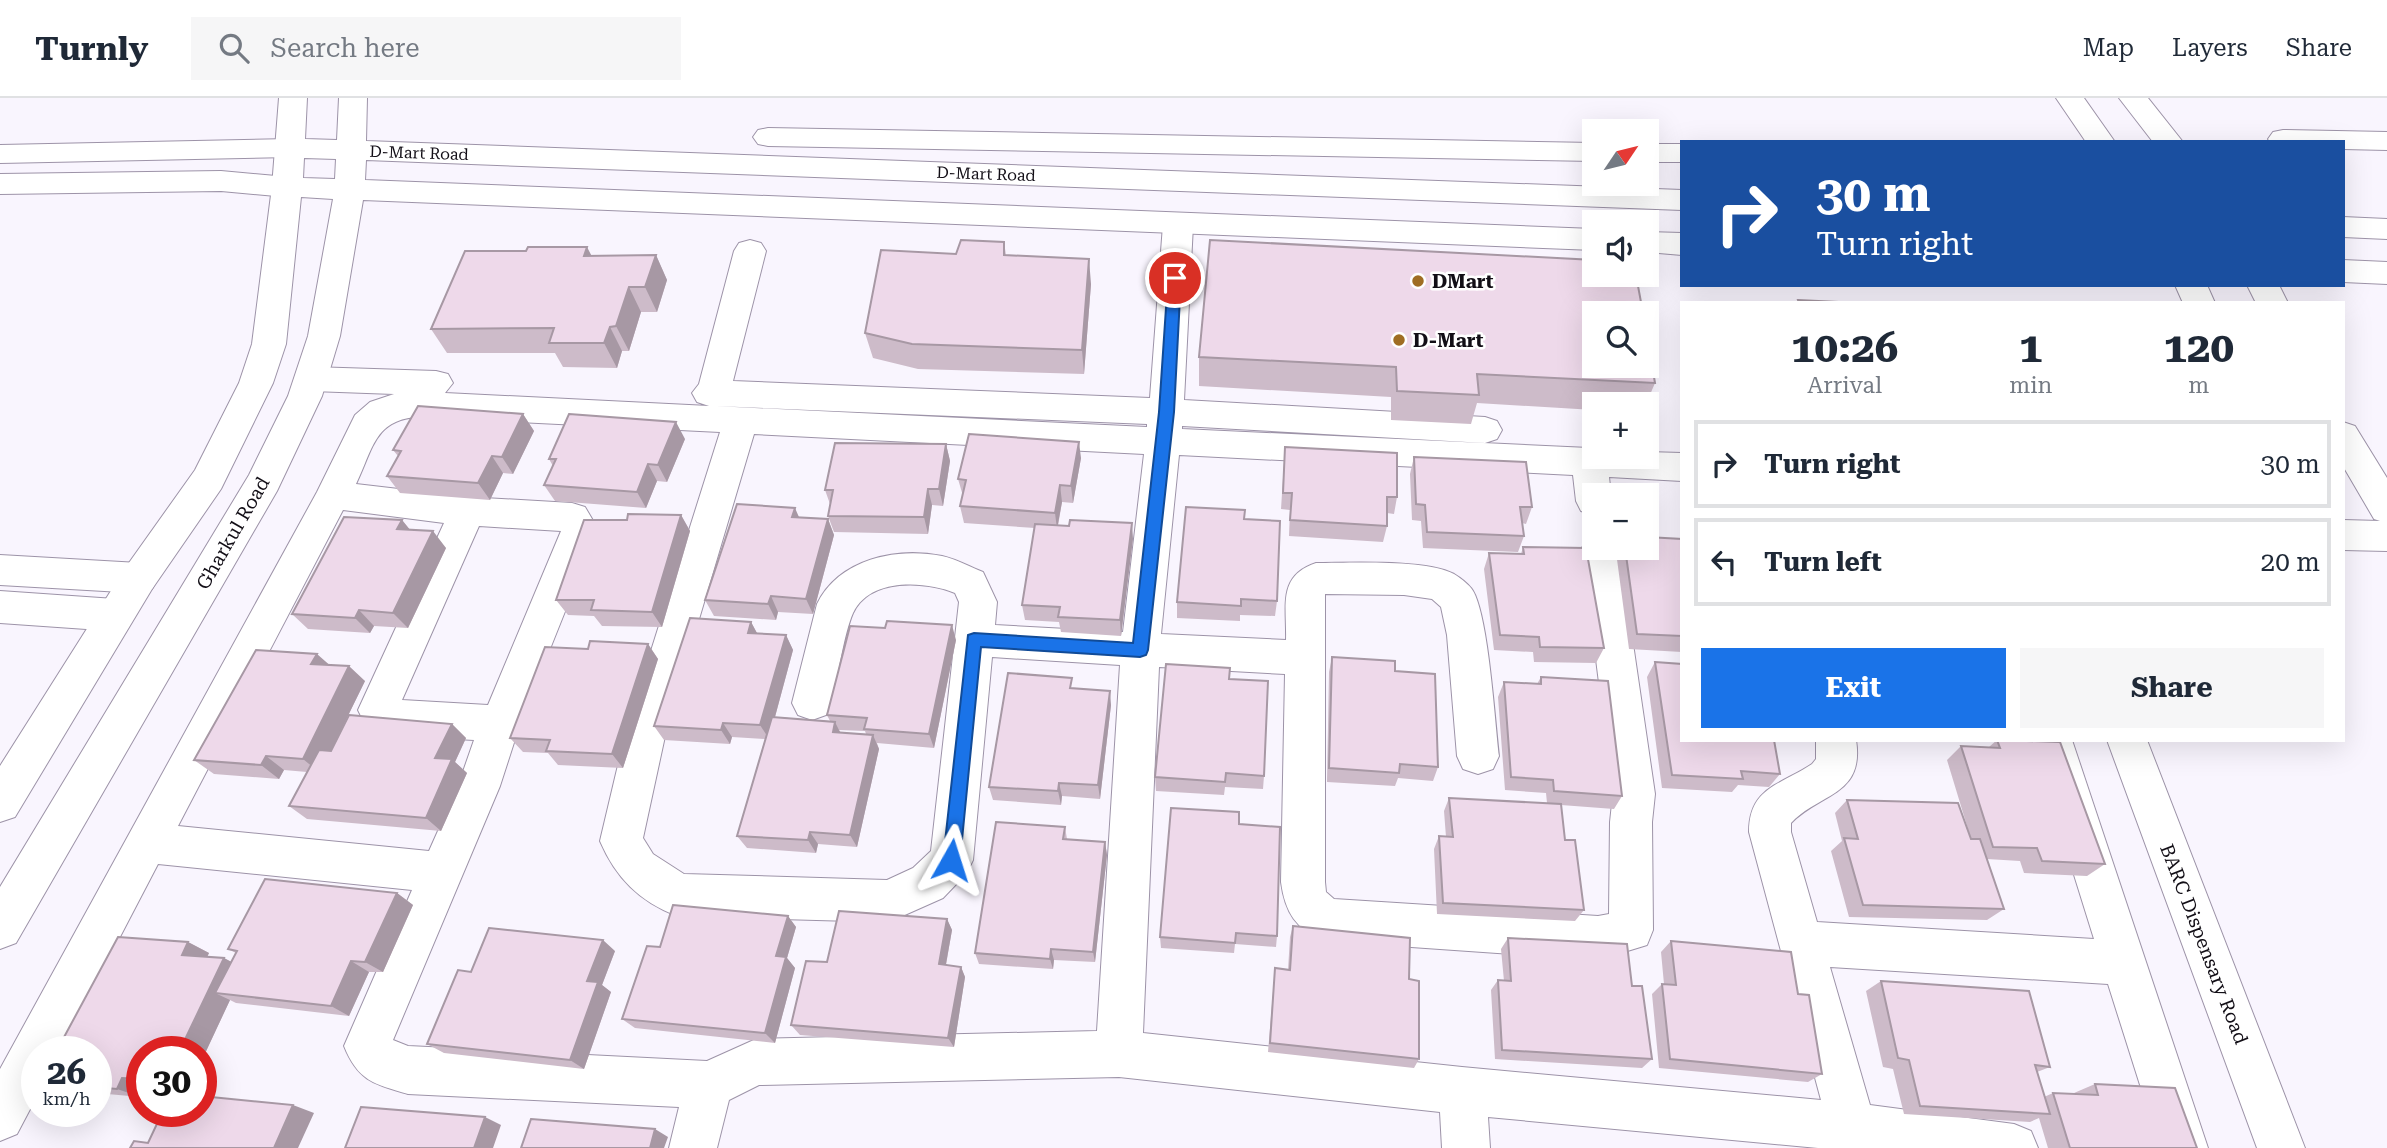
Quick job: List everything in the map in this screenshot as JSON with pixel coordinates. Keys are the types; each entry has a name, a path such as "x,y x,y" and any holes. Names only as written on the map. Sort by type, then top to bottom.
{"street":[{"path":"0,803 115,615 208,479 256,383 268,344 287,187 293,98"},
{"name":"Gharkul Road","path":"0,928 264,481 312,379 324,336 351,190 353,98"},
{"path":"2070,98 2100,140"},
{"path":"2133,98 2167,140"},
{"path":"768,137 1582,152"},
{"path":"2283,139 2335,140"},
{"path":"2345,140 2387,141"},
{"name":"D-Mart Road","path":"0,154 290,148 1680,200"},
{"path":"1659,153 1680,153"},
{"path":"0,184 221,181 351,190 1582,240"},
{"path":"1119,1054 1140,650 1165,426 1178,225"},
{"path":"2345,228 2387,229"},
{"path":"1659,243 1680,244"},
{"path":"713,394 750,251"},
{"path":"2345,271 2387,273"},
{"path":"312,379 713,394 1165,426 1582,448"},
{"path":"0,1117 334,495 373,416 394,406 416,404 741,421 1165,426"},
{"path":"741,421 644,739 621,841 638,869 677,895 889,901 928,883 951,860 978,602 970,583 941,571 883,570 856,585 836,604 812,703"},
{"path":"2345,438 2387,509"},
{"path":"334,495 467,511 572,517 580,528 500,724 479,786 367,1046 382,1063 408,1070 709,1085 757,1062 1119,1054 1462,1091 1852,1128 2014,1148"},
{"path":"467,511 378,710 387,717 500,724"},
{"path":"2345,535 2387,536"},
{"path":"1478,756 1466,635 1458,599 1441,585 1404,580 1316,578 1306,586 1303,658 1303,883 1306,904 1325,920 1598,938 1631,930 1631,822 1634,794 1603,560"},
{"path":"0,570 139,578"},
{"path":"9,607 42,571"},
{"path":"9,607 115,615"},
{"path":"974,640 1303,658"},
{"path":"1836,742 1839,755 1830,775 1787,799 1770,816 1770,832 1852,1128"},
{"path":"2053,742 2184,1148"},
{"name":"BARC Dispensary Road","path":"2128,742 2281,1148"},
{"path":"145,843 441,873"},
{"path":"1799,943 2125,963"},
{"path":"693,1148 709,1085"},
{"path":"1462,1091 1466,1148"}],"building":[{"path":"961,240 1004,242 1004,255 1089,259 1082,350 912,344 865,333 881,250 956,254"},
{"name":"D-Mart","path":"1210,240 1582,259 1582,287 1638,287 1641,301 1582,301 1582,378 1654,378 1655,383 1477,374 1479,395 1397,391 1396,367 1199,357"},
{"path":"528,247 587,247 584,256 656,255 645,287 629,287 616,326 610,327 604,343 549,343 554,328 431,329 465,251 526,251"},
{"path":"418,406 523,414 502,457 492,456 478,483 387,476 401,451 393,450"},
{"path":"569,414 676,422 658,465 648,464 637,492 544,485 556,459 549,459"},
{"path":"969,434 1079,442 1071,486 1060,485 1055,513 960,506 966,480 958,479"},
{"path":"835,443 946,444 939,489 928,489 924,517 828,516 833,490 825,490"},
{"path":"1285,447 1397,453 1397,497 1387,497 1387,526 1290,520 1292,493 1283,493"},
{"path":"1414,457 1526,462 1532,507 1520,507 1524,536 1427,532 1425,505 1416,504"},
{"path":"737,504 795,508 792,517 828,519 806,599 771,596 768,604 705,600"},
{"path":"1186,507 1245,510 1244,519 1280,521 1277,601 1241,599 1241,606 1177,602"},
{"path":"628,514 681,515 652,612 591,610 594,600 556,600 584,520 627,520"},
{"path":"344,517 402,520 397,529 433,531 393,613 359,610 355,618 292,614"},
{"path":"1070,520 1132,523 1120,620 1058,617 1060,607 1022,605 1035,524 1069,526"},
{"path":"1659,538 1680,539 1680,636 1637,634 1627,560 1659,560"},
{"path":"1523,547 1582,548 1582,560 1588,560 1604,648 1540,647 1539,637 1500,635 1489,553 1524,554"},
{"path":"690,618 751,622 748,633 786,635 760,725 723,723 721,730 654,726"},
{"path":"887,621 952,625 929,734 864,729 867,718 827,715 850,626 885,628"},
{"path":"590,641 648,644 612,754 546,751 550,740 510,738 545,647 588,649"},
{"path":"256,650 317,654 311,664 349,666 303,759 266,756 261,765 194,760"},
{"path":"1332,657 1395,661 1395,671 1435,674 1438,767 1400,764 1399,773 1329,768"},
{"path":"1655,662 1680,664 1680,742 1774,742 1780,774 1741,771 1743,779 1672,775"},
{"path":"1166,664 1230,668 1229,679 1268,681 1264,776 1226,773 1225,782 1155,777"},
{"path":"1008,673 1072,678 1070,688 1110,691 1098,785 1059,783 1058,791 989,787"},
{"path":"1541,677 1608,681 1622,796 1554,791 1553,780 1511,777 1504,682 1541,684"},
{"path":"349,715 452,724 435,758 452,759 426,818 289,806 319,750 331,751"},
{"path":"772,717 835,722 833,732 873,735 850,835 810,832 808,840 737,836"},
{"path":"1998,742 2060,742 2105,864 2042,861 2037,848 1993,847 1961,746 2000,748"},
{"path":"1449,798 1561,804 1565,840 1575,840 1584,910 1443,903 1439,836 1453,837"},
{"path":"1847,800 1958,803 1971,839 1980,839 2004,909 1863,905 1844,838 1858,839"},
{"path":"1171,808 1239,812 1239,824 1280,827 1277,936 1236,933 1235,943 1160,937"},
{"path":"996,822 1065,827 1063,839 1105,842 1093,952 1051,949 1050,959 975,953"},
{"path":"265,879 397,893 365,962 351,961 331,1006 215,993 237,951 228,949"},
{"path":"673,905 788,916 776,956 786,957 765,1033 622,1019 647,946 660,947"},
{"path":"839,911 947,919 939,964 961,967 948,1038 791,1025 806,961 827,962"},
{"path":"1293,926 1410,938 1409,979 1419,981 1419,1059 1270,1043 1275,968 1290,970"},
{"path":"489,928 603,940 587,981 598,982 570,1060 427,1044 458,970 471,972"},
{"path":"118,937 188,942 182,955 224,958 187,1036 126,1036 126,1078 122,1078 117,1089 112,1089 112,1036 65,1036"},
{"path":"1508,938 1627,944 1632,986 1642,986 1652,1059 1502,1050 1498,980 1511,981"},
{"path":"1671,941 1791,952 1798,994 1809,995 1822,1074 1670,1059 1662,984 1676,985"},
{"path":"1881,981 2029,991 2050,1067 2035,1065 2050,1114 1920,1106 1909,1060 1898,1058"},
{"path":"2095,1084 2175,1088 2197,1148 2070,1148 2053,1093 2098,1095"},
{"path":"217,1098 293,1105 274,1148 130,1148 134,1141 148,1143 156,1127 217,1127"},
{"path":"361,1107 485,1117 474,1148 345,1148"},
{"path":"531,1119 655,1129 650,1148 521,1148"}],"place":[{"name":"DMart","path":"1418,281"},
{"name":"D-Mart","path":"1399,340"}],"route":[{"path":"951,860 974,640 1140,650 1167,412 1175,278"}]}
